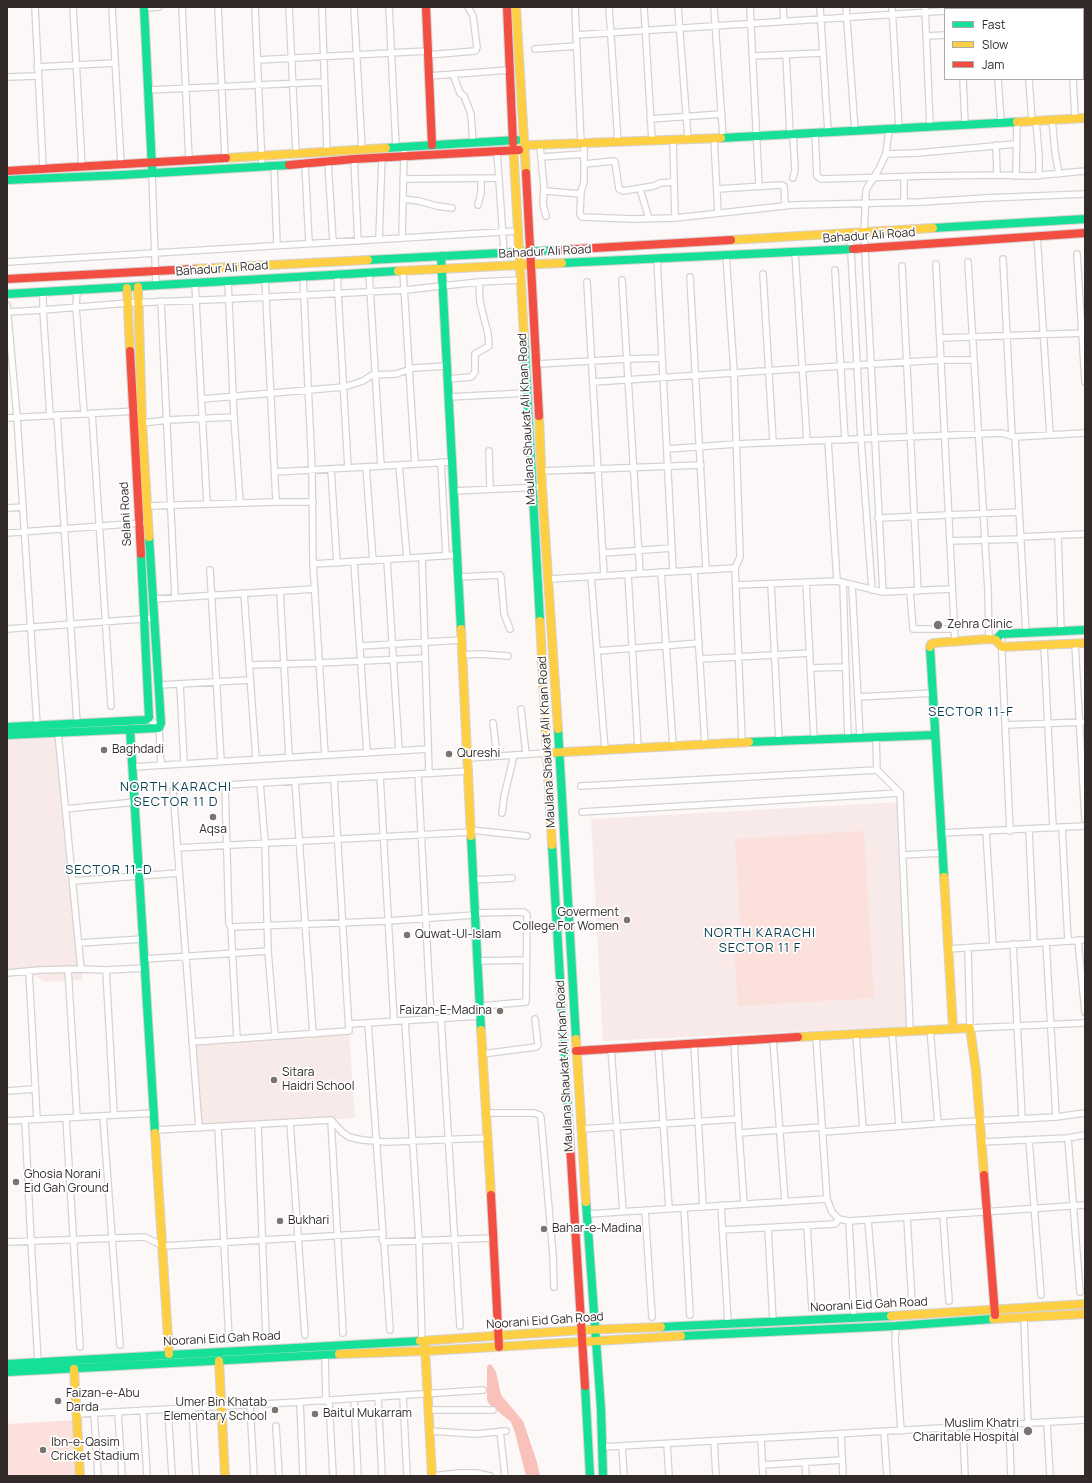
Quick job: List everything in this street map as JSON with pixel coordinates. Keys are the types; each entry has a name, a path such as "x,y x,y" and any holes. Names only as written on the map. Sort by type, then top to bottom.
{"main road":[{"path":"144,7 152,174"},
{"path":"426,7 432,145"},
{"name":"Maulana Shaukat Ali Khan Road","path":"506,7 519,266 590,1476"},
{"name":"Maulana Shaukat Ali Khan Road","path":"516,7 523,150 531,252 542,487 560,752 576,1051 596,1330 603,1476"},
{"path":"531,145 688,140 1085,118"},
{"path":"7,170 152,163 261,154 523,140"},
{"path":"7,180 152,174 304,164 382,157 523,150"},
{"name":"Bahadur Ali Road","path":"7,279 531,252 1085,219"},
{"name":"Bahadur Ali Road","path":"7,294 127,288 337,274 851,249 1085,233"},
{"path":"441,256 469,771 474,914 499,1347"},
{"name":"Selani Road","path":"138,287 142,423 159,685 161,723 159,728"},
{"name":"Selani Road","path":"127,288 149,718"},
{"path":"953,1028 930,647 934,642 995,638 1026,633 1085,630"},
{"path":"995,638 1002,647 1085,643"},
{"path":"7,735 58,733 130,725 149,718"},
{"path":"7,727 77,723 130,725 159,728"},
{"path":"130,725 169,1354"},
{"path":"547,753 742,742 860,737 935,736"},
{"path":"576,1051 892,1031 970,1028 976,1071 986,1212 996,1319"},
{"name":"Noorani Eid Gah Road","path":"7,1364 422,1341 582,1330 854,1318 1085,1304"},
{"name":"Noorani Eid Gah Road","path":"7,1372 426,1351 596,1340 896,1326 1085,1314"},
{"path":"422,1341 426,1351 432,1476"},
{"path":"219,1361 225,1476"},
{"path":"74,1369 80,1476"}],"street":[{"path":"34,7 43,168"},
{"path":"73,7 75,65 82,166"},
{"path":"112,7 121,164"},
{"path":"144,7 159,7"},
{"path":"182,7 189,160"},
{"path":"218,7 225,157"},
{"path":"255,7 262,166"},
{"path":"289,7 296,152"},
{"path":"322,7 327,151"},
{"path":"354,7 362,149"},
{"path":"389,7 391,53 400,147 404,156 402,238"},
{"path":"257,60 391,53 474,51 476,50 473,16 468,7"},
{"path":"575,7 584,154 584,182 581,194 580,214 582,217 649,219 676,218 785,205 820,203 904,203 1085,194"},
{"path":"609,7 618,142"},
{"path":"644,7 652,141"},
{"path":"678,7 685,117 688,140"},
{"path":"714,7 723,138"},
{"path":"750,7 759,186"},
{"path":"783,7 784,21"},
{"path":"820,7 828,132"},
{"path":"846,7 855,130"},
{"path":"892,7 899,128"},
{"path":"576,35 892,14 926,10 944,11"},
{"path":"926,10 930,126"},
{"path":"926,36 944,35"},
{"path":"535,49 577,46"},
{"path":"753,56 823,53"},
{"path":"786,55 795,170 793,178"},
{"path":"37,67 115,63"},
{"path":"429,76 509,70"},
{"path":"453,74 460,93 464,96 469,107 474,143"},
{"path":"7,77 38,76"},
{"path":"963,80 965,124"},
{"path":"998,80 1001,122"},
{"path":"1029,80 1039,157 1039,176"},
{"path":"1073,80 1075,118"},
{"path":"148,90 324,82"},
{"path":"650,119 722,114"},
{"path":"1052,119 1059,174"},
{"path":"1016,176 1017,121"},
{"path":"883,592 864,232 866,190 886,154 889,129"},
{"path":"815,133 818,176 821,179 997,175 1039,176 1085,171"},
{"path":"714,138 718,213"},
{"path":"523,140 531,145 523,150"},
{"path":"673,140 676,218"},
{"path":"886,154 917,153 1016,144"},
{"path":"540,145 544,189 543,204 544,213 546,216"},
{"path":"996,145 997,175"},
{"path":"497,151 504,253"},
{"path":"541,157 584,154"},
{"path":"379,240 382,157"},
{"path":"354,159 358,241"},
{"path":"584,164 614,161 621,191 640,189 660,183 674,182"},
{"path":"328,162 333,242"},
{"path":"304,164 309,243"},
{"path":"274,166 278,246"},
{"path":"152,174 156,286"},
{"path":"904,177 904,203"},
{"path":"478,205 481,193 480,178"},
{"path":"403,179 499,178"},
{"path":"717,189 782,185 784,186 785,205"},
{"path":"544,189 546,191 581,194"},
{"path":"640,189 649,219"},
{"path":"403,199 452,208"},
{"path":"7,262 518,231"},
{"path":"850,233 861,439 872,590"},
{"path":"1037,236 1050,435"},
{"path":"795,252 807,441"},
{"path":"726,254 734,372 740,557 735,568 742,742"},
{"path":"1077,254 1084,333 1085,382"},
{"path":"656,258 673,571"},
{"path":"1002,259 1026,633"},
{"path":"968,262 985,540 995,638"},
{"path":"936,264 955,641"},
{"path":"902,266 918,591"},
{"path":"835,270 845,440"},
{"path":"404,271 415,464"},
{"path":"369,273 381,466"},
{"path":"337,274 348,468"},
{"path":"763,274 773,442"},
{"path":"303,276 312,470 313,564 325,755"},
{"path":"690,277 706,569"},
{"path":"265,278 276,502"},
{"path":"36,725 17,417 7,310 43,310 138,302 405,290 479,282 520,280"},
{"path":"622,280 640,573"},
{"path":"228,281 234,417 240,503"},
{"path":"447,379 471,377 475,372 475,354 489,346 488,334 480,302 479,282"},
{"path":"587,282 604,575"},
{"path":"195,283 208,504"},
{"path":"77,290 76,307 84,413"},
{"path":"43,292 50,415"},
{"path":"161,301 175,597"},
{"path":"940,338 1084,333"},
{"path":"537,364 662,358"},
{"path":"593,382 871,364 941,360 974,360"},
{"path":"202,399 344,387 363,381 369,376 375,374 396,374 409,369 446,366"},
{"path":"448,397 527,393"},
{"path":"7,418 142,411"},
{"path":"92,413 111,706"},
{"path":"57,415 77,723"},
{"path":"142,423 167,420 234,417"},
{"path":"667,449 773,442 1002,433 1013,436 1085,433"},
{"path":"828,441 846,667 848,738"},
{"path":"489,451 490,489"},
{"path":"441,462 446,556"},
{"path":"275,472 452,462"},
{"path":"399,465 407,558"},
{"path":"542,471 701,465"},
{"path":"366,467 373,561"},
{"path":"331,469 337,563"},
{"path":"453,491 533,486 542,487"},
{"path":"147,506 313,502"},
{"path":"7,508 23,507"},
{"path":"878,518 1019,512"},
{"path":"7,533 148,522"},
{"path":"950,541 1085,534"},
{"path":"1058,535 1061,631"},
{"path":"603,553 672,548"},
{"path":"313,564 457,555"},
{"path":"422,558 429,773"},
{"path":"387,560 399,751"},
{"path":"354,562 367,753"},
{"path":"549,579 735,568"},
{"path":"210,570 221,761"},
{"path":"694,570 705,744"},
{"path":"661,572 673,746"},
{"path":"628,574 638,748"},
{"path":"458,577 500,575 504,614 510,629"},
{"path":"591,576 605,750"},
{"path":"806,582 814,739"},
{"path":"736,585 840,582 883,592 952,589"},
{"path":"772,584 779,741"},
{"path":"852,585 860,737"},
{"path":"153,598 315,589"},
{"path":"280,591 289,757"},
{"path":"910,591 913,629 954,629"},
{"path":"244,593 256,759"},
{"path":"7,629 155,618"},
{"path":"360,646 461,640"},
{"path":"597,651 699,643"},
{"path":"1075,644 1082,722 1085,818"},
{"path":"1044,645 1053,828"},
{"path":"1002,647 1010,830"},
{"path":"462,654 508,656"},
{"path":"700,660 810,654"},
{"path":"249,666 425,658"},
{"path":"810,668 846,667"},
{"path":"159,685 250,680"},
{"path":"180,684 184,764"},
{"path":"858,697 933,693"},
{"path":"521,709 526,754"},
{"path":"149,718 159,728 161,764"},
{"path":"1005,725 1082,722"},
{"path":"493,723 497,756"},
{"path":"58,733 81,969"},
{"path":"876,737 877,770 900,793 910,1030"},
{"path":"132,767 161,764 184,764 428,749"},
{"path":"468,758 547,753"},
{"path":"502,813 504,797 514,755"},
{"path":"581,786 877,770"},
{"path":"199,1128 173,790 178,788 469,771"},
{"path":"418,774 431,1019"},
{"path":"380,776 394,1022"},
{"path":"192,1042 350,1031 334,779"},
{"path":"295,781 313,1034"},
{"path":"260,783 268,951 275,1036"},
{"path":"225,786 229,924 231,928 237,1039"},
{"path":"582,812 900,793"},
{"path":"65,809 135,802"},
{"path":"941,833 1029,830 1085,826"},
{"path":"1062,828 1068,941"},
{"path":"1029,830 1034,943"},
{"path":"178,848 471,831 527,836"},
{"path":"986,831 994,946"},
{"path":"902,855 942,854"},
{"path":"72,881 179,873"},
{"path":"473,880 512,878"},
{"path":"231,928 425,919 474,914 526,912 525,1003 480,1006"},
{"path":"79,943 143,939"},
{"path":"1078,940 1085,1012"},
{"path":"948,949 1085,940"},
{"path":"1046,942 1056,1117"},
{"path":"1014,944 1022,1118"},
{"path":"968,948 970,1028 1085,1023"},
{"path":"145,959 268,951"},
{"path":"477,961 526,960"},
{"path":"7,974 40,970 106,970 146,968"},
{"path":"68,969 77,1117"},
{"path":"106,970 114,1115"},
{"path":"29,972 38,1119"},
{"path":"349,1024 480,1016"},
{"path":"441,1018 460,1326"},
{"path":"482,1054 536,1047 538,1045 535,1019"},
{"path":"404,1021 413,1141 422,1341"},
{"path":"368,1023 375,1141 383,1235 382,1240 384,1242 390,1330"},
{"path":"930,1029 938,1123"},
{"path":"892,1031 899,1126"},
{"path":"856,1034 863,1129"},
{"path":"816,1036 827,1199 832,1212 839,1219 849,1221 868,1220 1085,1205"},
{"path":"773,1039 785,1202"},
{"path":"734,1042 744,1204"},
{"path":"694,1043 703,1206"},
{"path":"658,1045 669,1209"},
{"path":"612,1048 623,1211"},
{"path":"7,1091 35,1089"},
{"path":"7,1121 154,1113"},
{"path":"486,1113 534,1113 541,1118 553,1255 554,1287"},
{"path":"739,1132 863,1129 938,1123 1056,1117 1085,1113"},
{"path":"103,1116 120,1345"},
{"path":"66,1118 80,1347"},
{"path":"581,1129 738,1119"},
{"path":"25,1120 38,1362"},
{"path":"331,1120 342,1132 362,1140 387,1142 487,1138"},
{"path":"156,1130 331,1120"},
{"path":"331,1120 344,1332"},
{"path":"290,1122 305,1335"},
{"path":"258,1124 266,1337"},
{"path":"218,1127 230,1339"},
{"path":"981,1142 1068,1138 1085,1135"},
{"path":"1068,1138 1080,1292"},
{"path":"1029,1140 1041,1295"},
{"path":"587,1214 827,1199"},
{"path":"721,1205 728,1323"},
{"path":"684,1208 690,1316"},
{"path":"644,1210 652,1318"},
{"path":"943,1215 949,1301"},
{"path":"906,1217 912,1303"},
{"path":"722,1230 835,1224 839,1219"},
{"path":"868,1220 875,1305"},
{"path":"849,1221 854,1318"},
{"path":"806,1226 812,1309"},
{"path":"768,1228 773,1321"},
{"path":"7,1242 145,1237 163,1246 380,1233 383,1235"},
{"path":"384,1242 493,1238"},
{"path":"1024,1318 1028,1424"},
{"path":"896,1326 895,1339 902,1431"},
{"path":"325,1355 333,1476"},
{"path":"76,1414 378,1398 484,1390"},
{"path":"403,1396 406,1476"},
{"path":"378,1398 382,1476"},
{"path":"354,1399 358,1476"},
{"path":"300,1402 303,1476"},
{"path":"250,1405 254,1476"},
{"path":"192,1408 196,1476"},
{"path":"168,1409 172,1476"},
{"path":"143,1410 147,1476"},
{"path":"429,1410 493,1410"},
{"path":"118,1412 122,1476"},
{"path":"94,1413 98,1476"},
{"path":"602,1447 1085,1420"},
{"path":"1048,1423 1050,1476"},
{"path":"1009,1425 1011,1476"},
{"path":"276,1426 279,1476"},
{"path":"963,1427 965,1476"},
{"path":"430,1431 476,1434 503,1431 505,1476"},
{"path":"884,1432 887,1476"},
{"path":"841,1434 843,1476"},
{"path":"760,1438 763,1476"},
{"path":"714,1441 716,1476"},
{"path":"667,1444 669,1476"},
{"path":"622,1446 624,1476"},
{"path":"762,1465 842,1460"},
{"path":"805,1462 806,1476"},
{"path":"432,1476 459,1473 488,1476"}],"shaded area":[{"path":"57,733 83,980 46,982 27,972 7,974 7,735"},
{"path":"900,802 909,1026 603,1041 591,819"},
{"path":"864,831 874,998 738,1006 734,953 742,952 735,839"},
{"name":"Sitara Haidri School","path":"349,1031 355,1118 199,1128 192,1042"},
{"path":"491,1364 496,1372 501,1395 523,1421 537,1462 540,1476 526,1476 511,1422 490,1405 487,1400 487,1367"},
{"name":"Ibn-e-Qasim Cricket Stadium","path":"77,1420 80,1476 7,1476 7,1424"}],"traffic: fast":[{"path":"144,7 152,168"},
{"path":"721,138 1017,122"},
{"path":"386,148 517,140"},
{"path":"7,180 289,165"},
{"path":"933,228 1085,219"},
{"path":"562,263 853,249"},
{"path":"368,260 560,250"},
{"path":"441,256 461,629"},
{"path":"7,294 398,271"},
{"path":"524,336 540,621"},
{"path":"7,735 159,728 161,723 149,537"},
{"path":"7,727 145,720 149,718 141,554"},
{"path":"996,640 1001,634 1085,630"},
{"path":"930,647 944,877"},
{"path":"130,729 155,1133"},
{"path":"558,729 576,1039"},
{"path":"749,742 935,735"},
{"path":"471,836 481,1030"},
{"path":"552,845 569,1128"},
{"path":"586,1202 601,1409 603,1476"},
{"path":"661,1327 891,1316"},
{"path":"681,1336 896,1326 993,1319"},
{"path":"7,1364 420,1341"},
{"path":"7,1372 339,1354"},
{"path":"585,1386 590,1476"}],"traffic: slow":[{"path":"516,7 526,173"},
{"path":"1017,122 1085,118"},
{"path":"531,145 721,138"},
{"path":"513,143 524,336"},
{"path":"226,158 386,148"},
{"path":"731,240 933,228"},
{"path":"193,269 368,260"},
{"path":"398,271 562,263"},
{"path":"138,287 142,423 149,537"},
{"path":"127,288 130,351"},
{"path":"539,416 542,487 558,729"},
{"path":"540,621 552,845"},
{"path":"461,629 471,836"},
{"path":"930,647 931,644 934,643 989,639 996,640 1002,647 1085,643"},
{"path":"547,753 749,742"},
{"path":"944,877 953,1028"},
{"path":"798,1037 970,1028 976,1071 984,1175"},
{"path":"481,1030 491,1195"},
{"path":"576,1039 586,1202"},
{"path":"155,1133 169,1354"},
{"path":"891,1316 1085,1304"},
{"path":"993,1319 1085,1314"},
{"path":"420,1341 582,1330 661,1327"},
{"path":"339,1354 426,1351 681,1336"},
{"path":"425,1347 432,1476"},
{"path":"219,1361 225,1476"},
{"path":"74,1369 80,1476"}],"traffic: jam":[{"path":"426,7 432,145"},
{"path":"507,7 513,143"},
{"path":"289,165 354,159 519,150"},
{"path":"7,171 226,158"},
{"path":"526,173 539,416"},
{"path":"853,249 1085,233"},
{"path":"560,250 731,240"},
{"path":"7,279 193,269"},
{"path":"130,351 141,554"},
{"path":"576,1051 798,1037"},
{"path":"569,1128 585,1386"},
{"path":"984,1175 995,1315"},
{"path":"491,1195 499,1347"}],"place":[{"name":"Zehra Clinic","path":"938,625"},
{"name":"Baghdadi","path":"104,750"},
{"name":"Qureshi","path":"449,754"},
{"name":"Aqsa","path":"213,817"},
{"name":"Goverment College For Women","path":"627,920"},
{"name":"Quwat-Ul-Islam","path":"407,935"},
{"name":"Faizan-E-Madina","path":"500,1011"},
{"name":"Sitara Haidri School","path":"274,1080"},
{"name":"Ghosia Norani Eid Gah Ground","path":"16,1182"},
{"name":"Bukhari","path":"280,1221"},
{"name":"Bahar-e-Madina","path":"544,1229"},
{"name":"Faizan-e-Abu Darda","path":"58,1401"},
{"name":"Umer Bin Khatab Elementary School","path":"275,1410"},
{"name":"Baitul Mukarram","path":"315,1414"},
{"name":"Muslim Khatri Charitable Hospital","path":"1028,1431"},
{"name":"Ibn-e-Qasim Cricket Stadium","path":"43,1450"}],"district":[{"name":"SECTOR 11-F","path":"971,712"},
{"name":"NORTH KARACHI SECTOR 11 D","path":"176,794"},
{"name":"SECTOR 11-D","path":"109,870"},
{"name":"NORTH KARACHI SECTOR 11 F","path":"760,940"}]}
